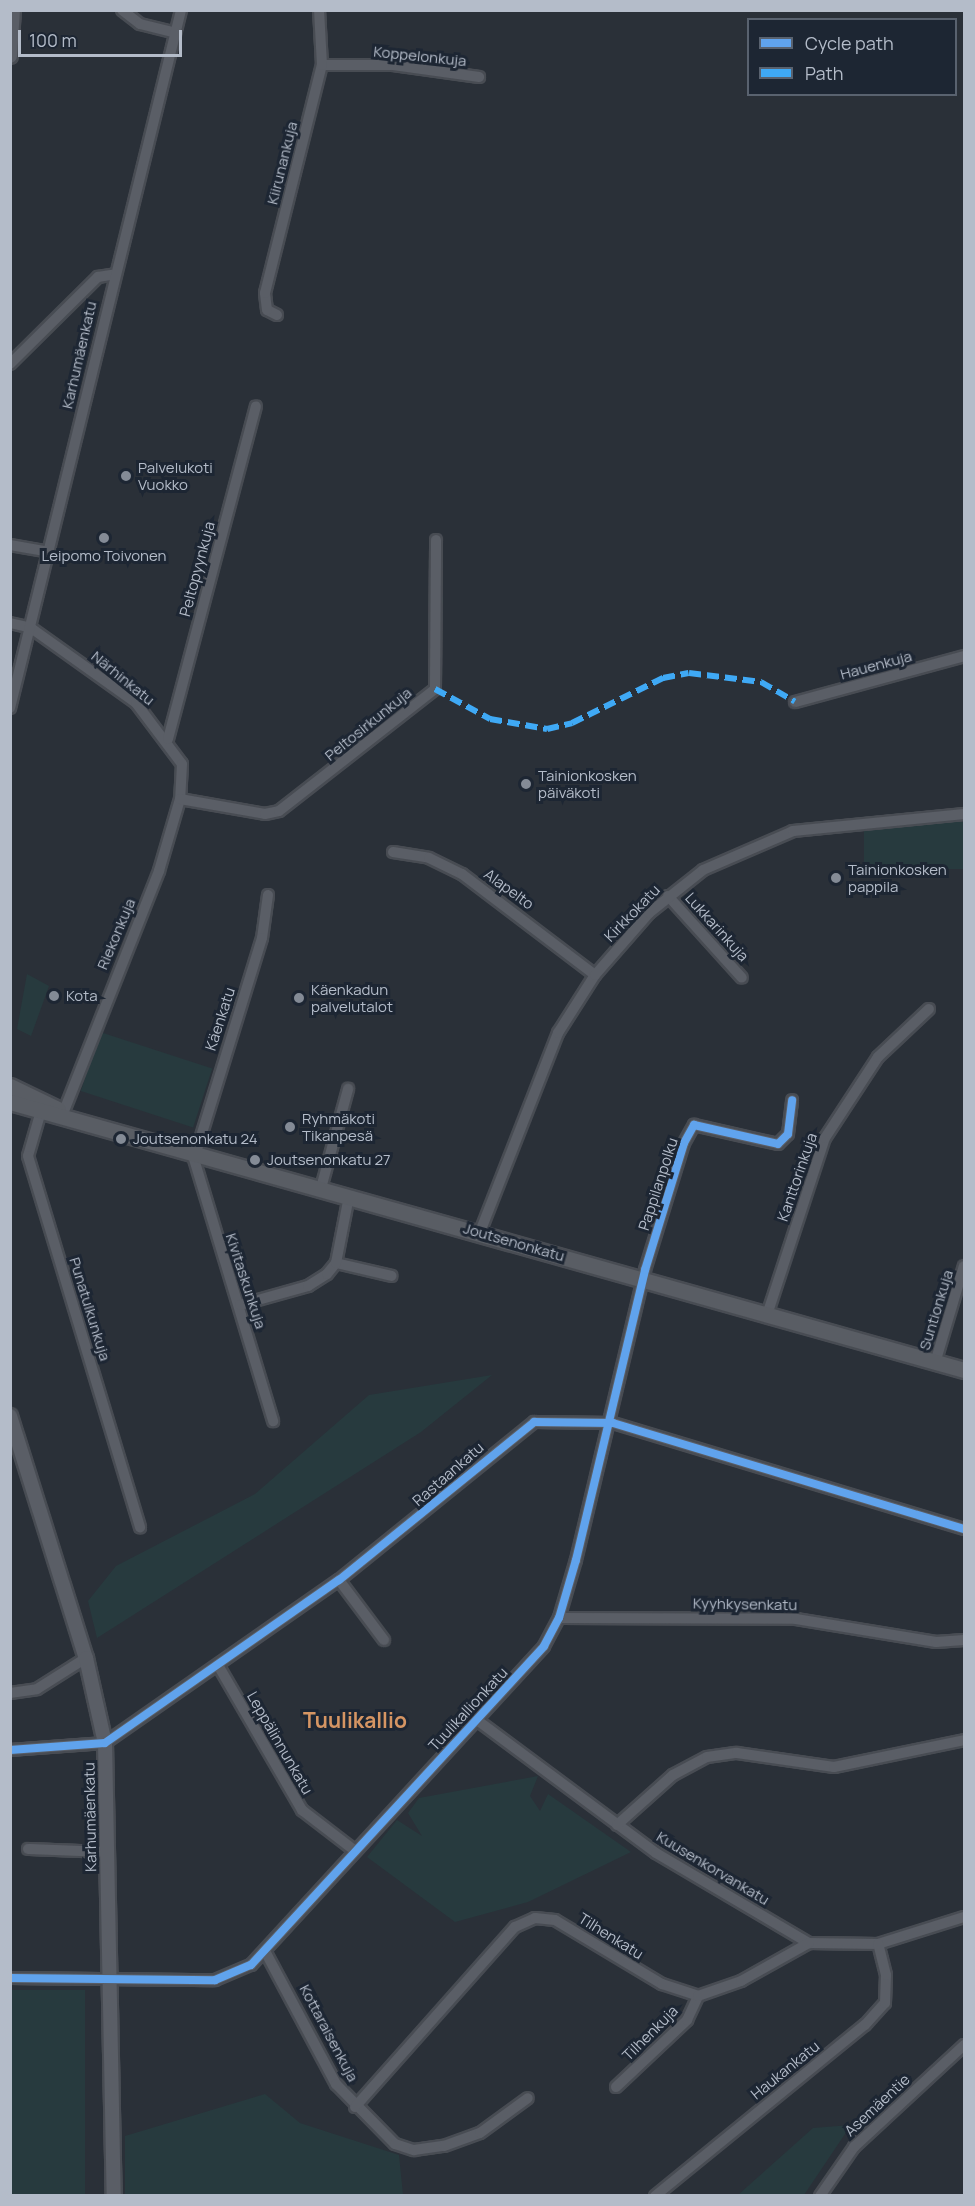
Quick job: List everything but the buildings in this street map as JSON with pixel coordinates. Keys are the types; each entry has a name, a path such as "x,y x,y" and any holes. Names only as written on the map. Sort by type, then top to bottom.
{"main road":[{"name":"Joutsenonkatu","path":"10,1086 63,1113 964,1370"},
{"name":"Joutsenonkatu","path":"10,1102 43,1104"}],"street":[{"path":"10,56 13,10"},
{"path":"122,10 140,24 175,33"},
{"name":"Karhumäenkatu","path":"10,708 181,10"},
{"name":"Kiirunankuja","path":"277,315 267,310 265,294 322,65 318,10"},
{"name":"Koppelonkuja","path":"322,65 393,65 479,77"},
{"path":"10,364 98,277 116,274"},
{"name":"Peltopyynkuja","path":"168,739 256,406"},
{"name":"Peltosirkunkuja","path":"180,799 265,814 279,811 435,689 436,540"},
{"path":"10,545 49,552"},
{"path":"10,623 31,628"},
{"name":"Närhinkatu","path":"31,628 136,703 168,739 182,764"},
{"name":"Hauenkuja","path":"795,702 964,656"},
{"name":"Riekonkuja","path":"63,1113 159,871 180,799 182,764"},
{"name":"Kirkkokatu","path":"480,1232 550,1051 596,975 668,896 732,854 794,831 964,814"},
{"name":"Alapelto","path":"393,852 429,858 462,874 596,975"},
{"name":"Käenkatu","path":"194,1150 262,938 268,895"},
{"name":"Lukkarinkuja","path":"668,896 742,978"},
{"name":"Kanttorinkuja","path":"767,1315 825,1138 878,1057 929,1009"},
{"path":"321,1188 348,1089"},
{"name":"Pappilanpolku","path":"644,1280 684,1143 694,1125 778,1144 788,1134 792,1100"},
{"name":"Punatulkunkuja","path":"43,1104 28,1156 140,1528"},
{"name":"Kivitaskunkuja","path":"194,1150 207,1212 240,1305 273,1421"},
{"path":"240,1305 308,1286 336,1263 350,1196"},
{"path":"336,1263 392,1276"},
{"name":"Suntionkuja","path":"935,1363 964,1266"},
{"name":"Tuulikallionkatu","path":"10,1978 215,1980 266,1953 354,1850 544,1646 559,1618 613,1423 644,1280"},
{"name":"Karhumäenkatu","path":"10,1416 86,1658 105,1743 114,2196"},
{"name":"Rastaankatu","path":"105,1743 339,1580 534,1422 613,1423 964,1529"},
{"path":"339,1580 384,1641"},
{"name":"Kyyhkysenkatu","path":"559,1618 796,1619 936,1642 964,1640"},
{"path":"10,1693 37,1689 86,1658"},
{"name":"Leppälinnunkatu","path":"218,1665 302,1810 354,1850"},
{"name":"Kuusenkorvankatu","path":"477,1719 617,1825 808,1943"},
{"path":"617,1825 673,1775 707,1757 737,1753 834,1767 964,1740"},
{"path":"10,1750 105,1743"},
{"path":"27,1849 107,1852"},
{"path":"698,1996 741,1981 808,1943 878,1944 964,1917"},
{"name":"Tilhenkatu","path":"355,2107 515,1927 535,1918 555,1920 662,1984 698,1996"},
{"name":"Haukankatu","path":"655,2196 866,2025 885,2003 886,1975 878,1944"},
{"name":"Kottaraisenkuja","path":"266,1953 336,2084 355,2107 395,2144 414,2150 480,2133 528,2098"},
{"name":"Tilhenkuja","path":"616,2087 687,2020 698,1996"},
{"name":"Asemäentie","path":"820,2196 854,2147 964,2045"}],"green space":[{"path":"864,822 964,822 964,869 864,869"},
{"path":"27,974 49,986 31,1036 17,1029"},
{"path":"100,1032 212,1068 193,1127 81,1091"},
{"path":"492,1375 421,1432 97,1638 88,1601 116,1566 255,1494 369,1395"},
{"path":"538,1776 530,1796 540,1811 548,1794 631,1852 528,1902 455,1922 367,1857 397,1820 422,1836 408,1813 419,1798"},
{"path":"11,1990 85,1990 85,2195 11,2195"},
{"path":"265,2094 300,2123 399,2155 403,2195 125,2195 125,2136"},
{"path":"851,2125 804,2195 738,2195 813,2128"}],"marked path":[{"path":"435,689 490,719 547,729 572,723 663,678 689,673 761,682 795,702"}],"cycle path":[{"path":"10,1978 215,1980 251,1965 544,1646 559,1618 576,1560 645,1270 684,1143 694,1125 778,1144 788,1134 792,1100"},
{"path":"10,1750 105,1743 339,1580 534,1422 613,1423 964,1529"}],"place":[{"name":"Palvelukoti Vuokko","path":"126,476"},
{"name":"Leipomo Toivonen","path":"104,538"},
{"name":"Tainionkosken päiväkoti","path":"526,784"},
{"name":"Tainionkosken pappila","path":"836,878"},
{"name":"Kota","path":"54,996"},
{"name":"Käenkadun palvelutalot","path":"299,998"},
{"name":"Ryhmäkoti Tikanpesä","path":"290,1127"},
{"name":"Joutsenonkatu 24","path":"121,1139"},
{"name":"Joutsenonkatu 27","path":"255,1160"}],"district":[{"name":"Tuulikallio","path":"355,1720"}]}
